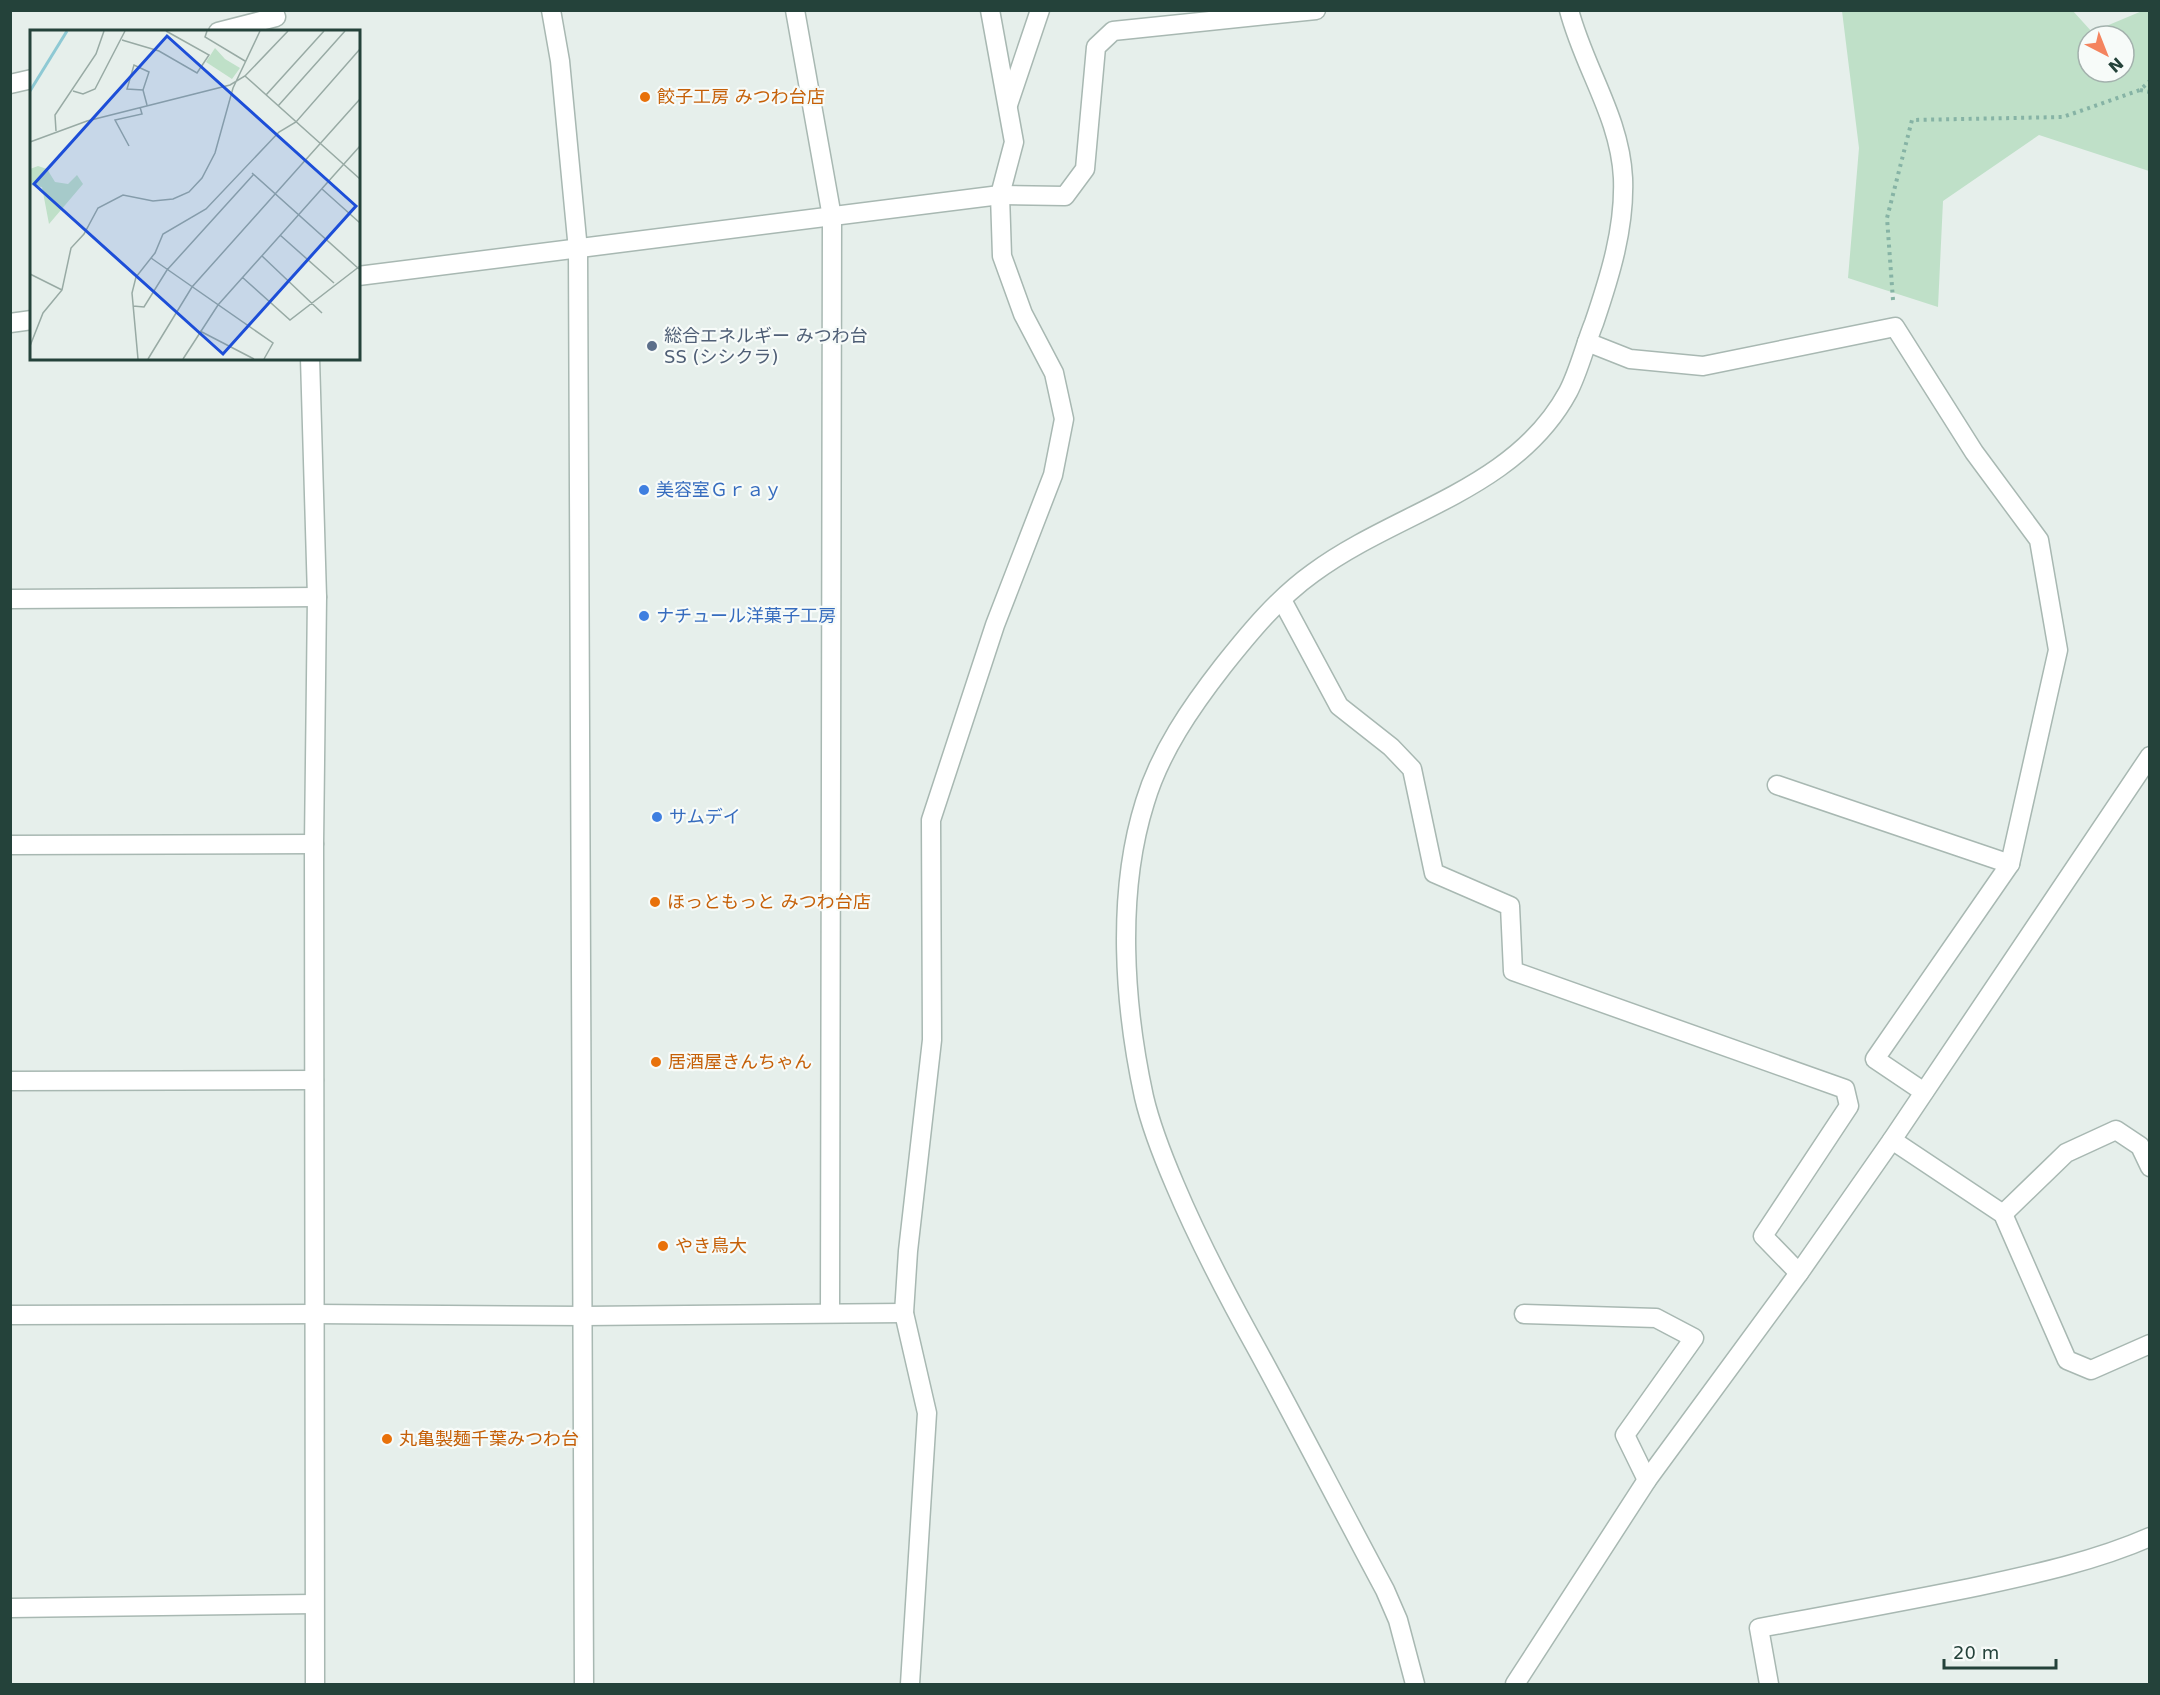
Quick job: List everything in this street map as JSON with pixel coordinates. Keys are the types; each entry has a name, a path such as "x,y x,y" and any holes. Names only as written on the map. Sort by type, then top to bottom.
{"street":[{"path":"550,10 560,61 578,250 584,1684"},
{"path":"795,10 832,217 830,1314"},
{"path":"910,1684 927,1413 904,1313 908,1251 933,1041 931,820 995,625 1053,476 1064,419 1054,373 1023,314 1002,255 1000,195 1014,142 990,10"},
{"path":"1008,105 1040,10"},
{"path":"360,276 1000,195 1065,196 1086,169 1096,47 1113,31 1316,10"},
{"path":"1415,1684 1398,1620 1385,1590 1229,1298 1192,1225 1162,1156 1145,1102 1129,996 1126,924 1130,873 1146,799 1177,733 1199,697 1241,644 1281,600 1315,571 1341,555 1490,475 1531,441 1568,392 1616,255 1622,216 1623,176 1617,137 1569,10"},
{"path":"228,30 276,20"},
{"path":"10,84 30,79"},
{"path":"10,323 30,320"},
{"path":"1587,342 1630,359 1703,366 1895,327 1974,452 2039,540 2058,650 2010,864 1875,1059 1924,1092"},
{"path":"310,360 317,597 314,844 315,1684"},
{"path":"10,599 317,597"},
{"path":"1281,600 1339,706 1391,747 1412,769 1434,873 1510,906 1513,970 1845,1089 1849,1106 1763,1236 1799,1273"},
{"path":"1515,1684 1647,1480 1799,1273 1892,1140 2150,756"},
{"path":"1777,785 2010,864"},
{"path":"10,845 314,844"},
{"path":"10,1081 314,1080"},
{"path":"2003,1214 2066,1153 2116,1130 2140,1146 2150,1167"},
{"path":"1892,1140 2003,1214 2067,1360 2091,1370 2150,1344"},
{"path":"10,1315 584,1316 904,1313"},
{"path":"1524,1314 1656,1318 1694,1338 1626,1436 1647,1480"},
{"path":"1769,1684 1759,1628 2017,1578 2125,1548 2150,1537"},
{"path":"10,1608 314,1604"}],"path":[{"path":"1895,327 1887,218 1912,120 2063,117 2140,90 2150,81"},
{"path":"2140,90 2150,92"}],"green space":[{"path":"1842,11 2073,11 2085,24 2076,24 2076,84 2136,84 2136,24 2111,24 2142,11 2149,11 2149,171 2039,135 1943,201 1938,307 1848,278 1859,148"}],"place":[{"name":"餃子工房 みつわ台店","path":"645,97"},
{"name":"総合エネルギー みつわ台 SS (シシクラ)","path":"652,346"},
{"name":"美容室Ｇｒａｙ","path":"644,490"},
{"name":"ナチュール洋菓子工房","path":"644,616"},
{"name":"サムデイ","path":"657,817"},
{"name":"ほっともっと みつわ台店","path":"655,902"},
{"name":"居酒屋きんちゃん","path":"656,1062"},
{"name":"やき鳥大","path":"663,1246"},
{"name":"丸亀製麺千葉みつわ台","path":"387,1439"}]}
